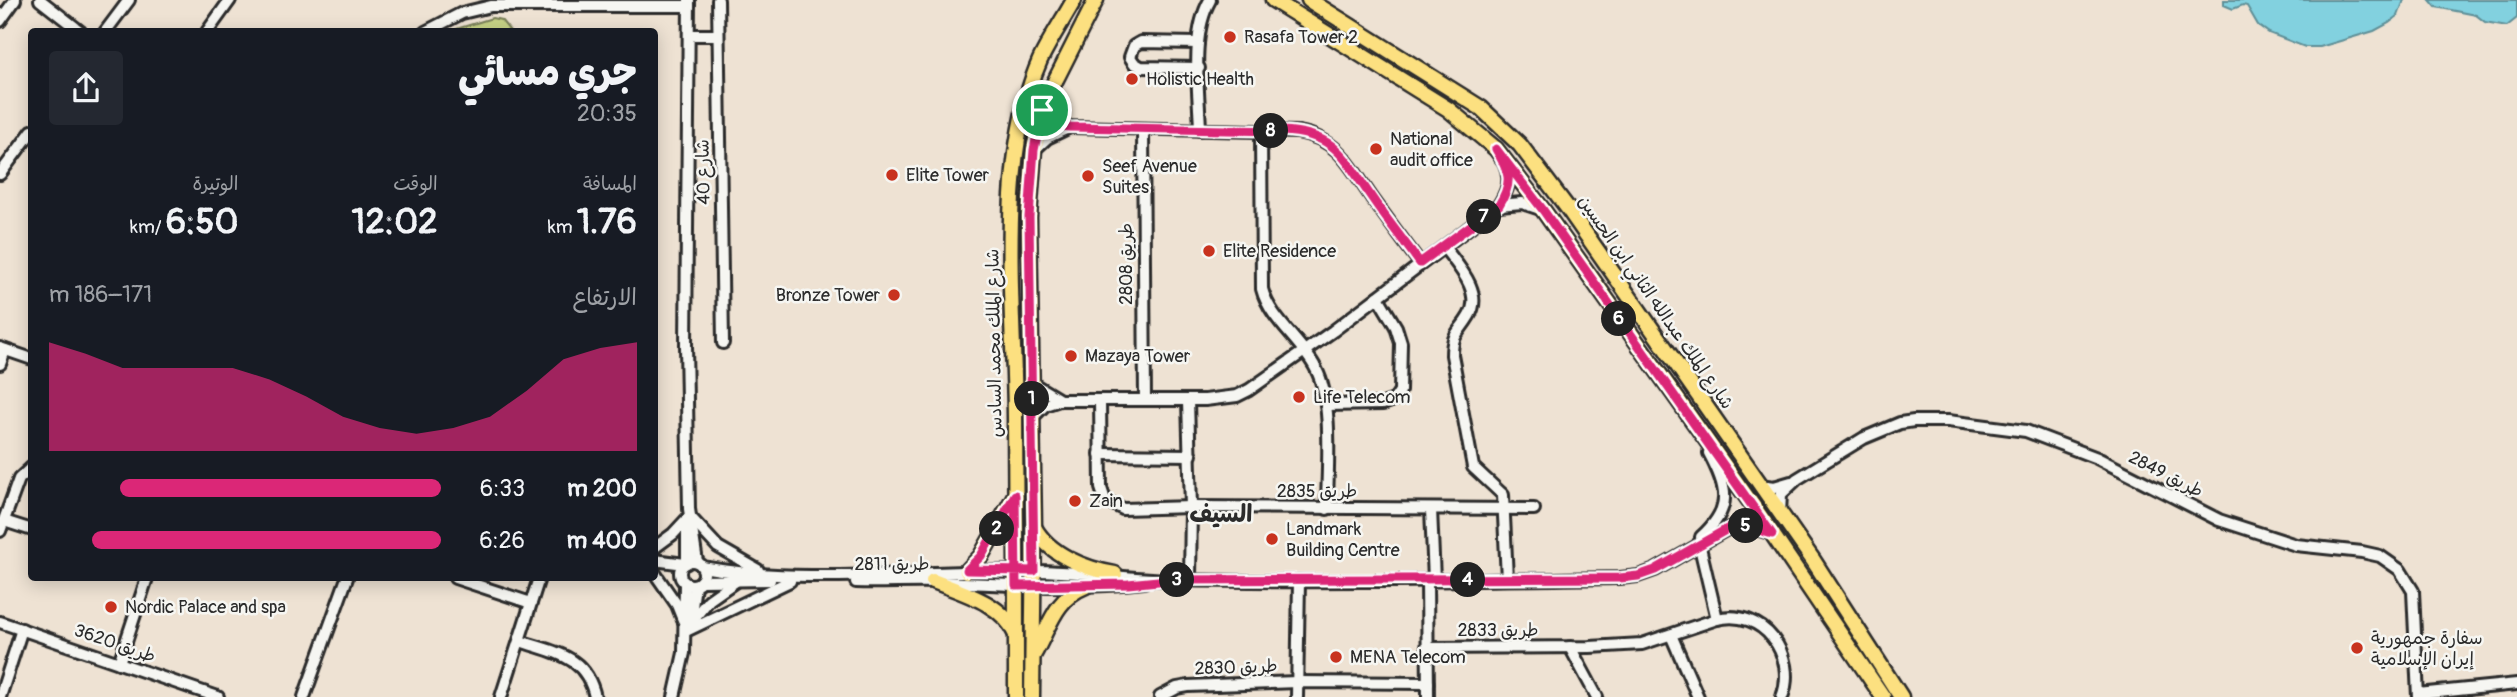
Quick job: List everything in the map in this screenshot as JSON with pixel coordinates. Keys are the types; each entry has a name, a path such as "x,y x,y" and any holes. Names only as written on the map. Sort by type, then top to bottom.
{"main road":[{"name":"شارع الملك محمد السادس","path":"1016,697 1011,268 1014,174 1020,129 1040,60 1074,0"},
{"path":"1032,697 1035,586 1029,217 1034,150 1042,110 1061,66 1096,0"},
{"path":"1273,0 1448,109 1496,149 1543,210 1772,534 1883,697"},
{"name":"شارع الملك عبدالله الثاني ابن الحسين","path":"1308,0 1481,108 1520,145 1569,210 1780,513 1901,697"},
{"path":"967,570 981,556 1015,495"},
{"path":"1034,527 1046,543 1069,558 1096,570 1115,574"},
{"path":"933,581 1000,612 1010,622 1016,634"},
{"path":"1031,659 1063,600 1073,591 1086,586"}],"street":[{"path":"0,20 15,0"},
{"path":"40,0 76,28"},
{"path":"108,28 129,0"},
{"path":"210,28 230,0"},
{"name":"شارع 40","path":"718,0 723,344"},
{"path":"1200,130 1198,43 1202,18 1210,0"},
{"path":"433,28 462,13 491,6 689,3"},
{"name":"شارع 40","path":"689,3 686,346 689,515 693,564"},
{"path":"689,35 718,35"},
{"path":"1198,43 1140,42 1131,49 1130,57 1134,64 1140,67 1199,68"},
{"path":"1042,110 1062,126 1070,127 1306,133 1327,142 1344,156 1420,263"},
{"path":"1034,150 1047,138 1070,127"},
{"name":"طريق 2808","path":"1143,128 1145,400"},
{"path":"1261,131 1262,289 1268,305 1317,370 1326,405 1327,509"},
{"path":"0,174 28,136"},
{"path":"1033,417 1045,405 1060,400 1188,401 1237,396 1250,390 1499,205 1509,181 1508,172 1496,149"},
{"path":"1499,205 1522,203 1543,210"},
{"path":"1444,247 1463,274 1473,295 1473,307 1452,340 1452,355 1473,467 1503,495 1506,509 1507,579"},
{"path":"1326,405 1383,404 1398,396 1401,385 1400,337 1378,297"},
{"path":"0,364 3,349 28,358"},
{"path":"1032,383 1060,400"},
{"name":"طريق 2835","path":"1100,400 1101,488 1105,500 1123,509 1534,509"},
{"path":"1188,401 1191,455 1190,580"},
{"name":"طريق 2849","path":"1780,513 1781,494 1797,479 1864,438 1900,423 1948,421 2026,431 2097,458 2219,520 2296,545 2380,556 2400,570 2413,591 2418,696"},
{"name":"طريق 2811","path":"1694,546 1721,516 1726,503 1718,470 1695,426"},
{"path":"1100,454 1191,455"},
{"path":"28,471 19,479 2,526 28,529"},
{"name":"طريق 2849","path":"1760,485 1774,487 1797,479"},
{"path":"1428,697 1431,509"},
{"path":"658,545 689,515 718,547 763,573"},
{"name":"طريق 2811","path":"658,560 763,573 843,576 967,570 1015,579 1035,586 1086,586 1168,580 1431,580 1638,576 1655,570 1729,528 1746,526 1772,534"},
{"path":"1694,546 1717,618"},
{"path":"674,697 684,653 691,581 682,568 693,564 704,574 691,581"},
{"name":"طريق 2811","path":"658,571 691,581 1015,579 1034,571 1115,574 1168,580"},
{"path":"658,576 677,604 687,629"},
{"path":"687,629 709,600 739,580"},
{"name":"طريق 2830","path":"1160,697 1177,688 1188,686 1297,682 1299,580"},
{"path":"119,663 145,581"},
{"path":"304,697 346,581"},
{"path":"464,581 531,603"},
{"path":"501,697 538,581"},
{"path":"687,629 790,581"},
{"name":"طريق 2833","path":"1427,648 1642,644 1717,618 1745,617 1773,637 1787,666 1787,684 1782,697"},
{"name":"طريق 3620","path":"0,622 218,697"},
{"path":"0,697 3,678 22,629"},
{"path":"1671,635 1698,697"},
{"path":"520,641 569,658 580,665 593,684 596,697"},
{"path":"1570,647 1597,697"},
{"path":"1584,675 1590,647"},
{"path":"1870,678 1873,697"},
{"path":"1297,697 1297,682 1428,683"},
{"path":"2418,696 2517,684"}],"green space":[{"path":"492,18 501,20 508,28 460,28"}],"water":[{"path":"2224,0 2404,0 2398,16 2374,31 2320,47 2305,47 2269,33 2258,25 2247,6 2233,9 2224,5"},
{"path":"2430,0 2517,0 2517,18 2507,26 2485,22 2476,15 2436,7"}],"place":[{"name":"Rasafa Tower 2","path":"1230,37"},
{"name":"Holistic Health","path":"1132,79"},
{"name":"National audit office","path":"1376,149"},
{"name":"Elite Tower","path":"892,175"},
{"name":"Seef Avenue Suites","path":"1088,176"},
{"name":"Elite Residence","path":"1209,251"},
{"name":"Bronze Tower","path":"894,295"},
{"name":"Mazaya Tower","path":"1071,356"},
{"name":"Life Telecom","path":"1299,397"},
{"name":"Zain","path":"1075,501"},
{"name":"Landmark Building Centre","path":"1272,539"},
{"name":"Nordic Palace and spa","path":"111,607"},
{"name":"سفارة جمهورية إيران الإسلامية","path":"2357,648"},
{"name":"MENA Telecom","path":"1336,657"}],"district":[{"name":"السيف","path":"1221,514"}],"route":[{"path":"1042,110 1034,150 1029,217 1034,571 1015,571 967,570 978,561 1015,495 1015,571 1016,586 1086,586 1168,580 1620,578 1655,570 1729,528 1746,526 1772,534 1543,210 1496,149 1508,172 1509,181 1499,205 1420,263 1344,156 1314,135 1282,131 1070,127 1062,126 1042,110"}]}
